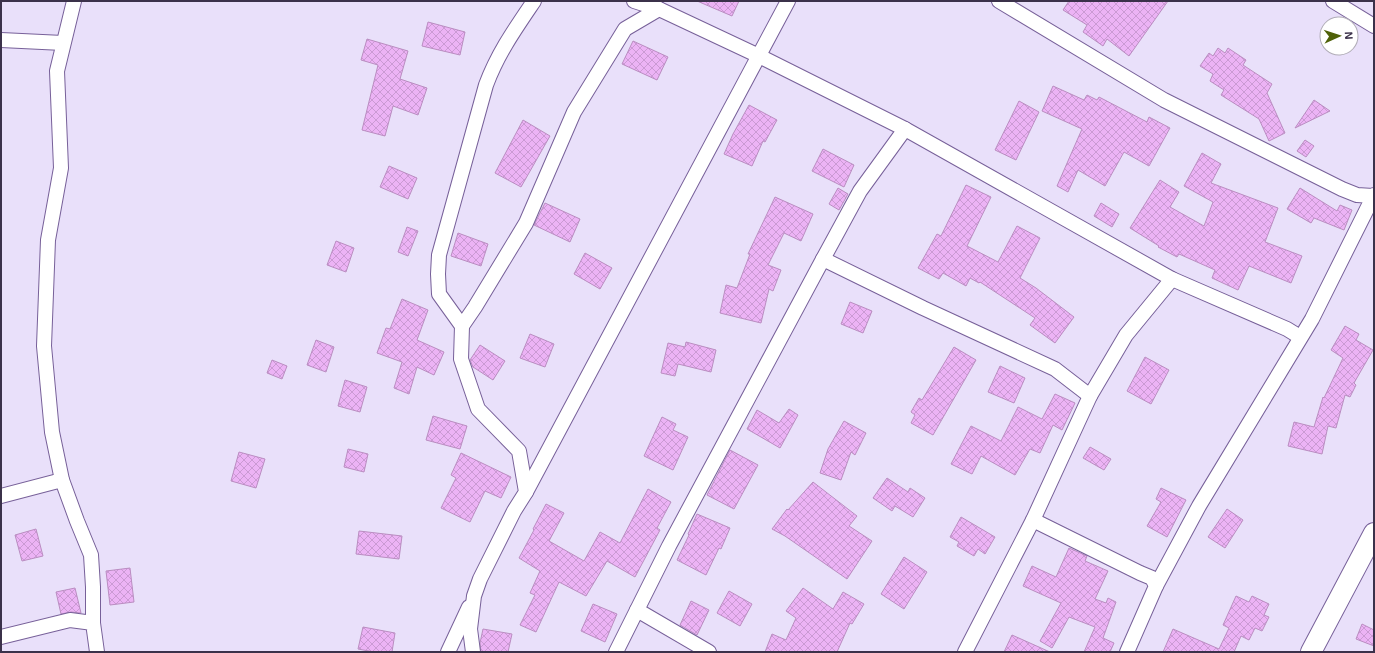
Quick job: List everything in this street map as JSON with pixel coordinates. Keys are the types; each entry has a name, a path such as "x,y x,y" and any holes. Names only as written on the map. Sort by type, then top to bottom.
{"street":[{"path":"74,1 57,71 61,168 48,240 44,346 52,432 62,480 91,555 94,586 93,623 97,652"},
{"path":"462,326 439,294 439,256 491,70 503,46 534,1"},
{"path":"634,1 659,9 759,56 905,130 1172,279 1287,329 1300,337"},
{"path":"448,652 474,596 480,579 514,511 526,492 788,1"},
{"path":"999,1 1164,100 1342,189 1357,195 1374,196 1312,319 1199,506 1156,586 1127,652"},
{"path":"1332,1 1374,26"},
{"path":"526,492 519,451 478,409 461,359 462,326 476,307 526,223 574,112 625,28 659,9"},
{"path":"1,40 63,43"},
{"path":"616,652 669,546 860,191 905,130"},
{"path":"823,259 923,308 1054,369 1090,396"},
{"path":"965,652 1033,520 1090,396 1126,335 1172,279"},
{"path":"1,496 62,480"},
{"path":"1033,520 1152,578 1156,586"},
{"path":"1310,652 1374,533"},
{"path":"473,652 470,629 474,596"},
{"path":"637,610 709,652"},
{"path":"1,637 70,620 93,623"}],"building":[{"path":"697,1 739,1 732,16"},
{"path":"1069,1 1168,1 1129,56 1107,39 1103,46 1083,32 1087,25 1063,10"},
{"path":"428,22 465,32 460,55 422,46"},
{"path":"367,39 408,51 400,79 427,88 418,115 393,106 385,136 362,130 378,65 361,60"},
{"path":"633,41 668,57 657,80 622,64"},
{"path":"1218,48 1225,53 1228,48 1246,60 1243,65 1272,84 1267,93 1285,133 1269,141 1259,119 1221,95 1224,90 1210,81 1213,74 1200,66 1209,53 1213,56"},
{"path":"1053,86 1084,100 1087,95 1097,100 1099,97 1147,122 1149,117 1170,128 1149,166 1124,152 1105,186 1078,170 1068,192 1057,186 1082,129 1042,111"},
{"path":"1314,100 1330,111 1295,128"},
{"path":"1019,101 1039,112 1016,160 995,150"},
{"path":"749,105 777,120 765,142 763,141 752,166 724,154"},
{"path":"523,120 550,136 521,187 495,173"},
{"path":"1305,140 1314,146 1306,157 1297,151"},
{"path":"823,149 854,165 844,187 812,171"},
{"path":"1202,153 1221,164 1211,183 1278,208 1265,242 1302,256 1291,283 1249,266 1238,290 1212,278 1215,270 1179,254 1177,257 1158,247 1159,246 1130,228 1160,180 1179,192 1170,207 1204,226 1213,202 1184,186"},
{"path":"389,166 417,178 408,199 380,187"},
{"path":"966,185 991,197 967,246 998,262 1017,226 1040,238 1020,278 1036,288 1074,317 1055,343 1030,325 1035,318 980,282 979,283 970,278 966,286 943,273 939,279 918,268 937,234 941,236"},
{"path":"838,188 848,194 839,210 829,204"},
{"path":"1300,188 1337,211 1340,205 1352,210 1344,230 1314,218 1311,223 1287,209"},
{"path":"775,197 813,214 801,241 784,233 768,265 781,270 773,291 769,289 761,323 720,313 726,285 737,288 750,254 748,254"},
{"path":"545,203 580,219 570,242 534,225"},
{"path":"1101,203 1119,214 1112,227 1094,216"},
{"path":"407,227 418,231 408,256 398,252"},
{"path":"458,233 488,244 481,266 451,256"},
{"path":"336,241 354,248 346,272 327,265"},
{"path":"585,253 612,268 600,289 574,274"},
{"path":"402,299 428,310 417,340 444,352 434,375 417,367 409,394 394,388 402,362 377,353 386,328 390,329"},
{"path":"850,302 872,311 863,333 841,324"},
{"path":"1345,326 1359,334 1356,340 1373,350 1354,383 1356,385 1350,397 1345,395 1336,428 1328,426 1322,454 1288,446 1294,422 1314,427 1323,397 1324,398 1343,358 1331,350"},
{"path":"530,334 554,344 545,367 520,358"},
{"path":"316,340 334,347 326,372 307,365"},
{"path":"686,342 716,350 711,372 678,364 675,376 661,373 668,343 685,347"},
{"path":"480,345 505,361 493,380 473,367 470,360"},
{"path":"954,347 976,360 933,435 911,423 915,415 911,412 919,398 922,400"},
{"path":"1145,357 1169,370 1151,404 1127,391"},
{"path":"272,360 287,366 282,379 267,373"},
{"path":"1000,366 1025,378 1014,403 988,392"},
{"path":"345,380 367,387 360,412 338,406"},
{"path":"1055,394 1075,403 1062,430 1053,425 1040,453 1030,449 1015,475 981,456 972,474 951,464 971,426 1001,441 1018,407 1042,419"},
{"path":"789,409 798,415 780,448 747,429 757,410 779,423"},
{"path":"433,416 467,426 460,449 426,440"},
{"path":"662,417 676,424 673,430 688,437 673,470 644,456"},
{"path":"844,421 866,433 855,455 851,452 841,480 820,473 828,449"},
{"path":"1090,447 1111,459 1104,470 1083,458"},
{"path":"348,449 368,454 364,472 344,467"},
{"path":"730,450 758,465 734,509 707,495"},
{"path":"239,452 265,459 256,488 231,481"},
{"path":"461,453 511,477 501,498 485,491 470,522 441,508 456,478 451,475"},
{"path":"887,478 908,492 910,488 925,498 913,517 895,506 892,511 873,498"},
{"path":"813,482 857,516 849,526 872,541 847,579 785,536 772,529 787,509 788,510"},
{"path":"1161,488 1186,500 1167,537 1147,526 1161,502 1156,499"},
{"path":"648,489 671,502 657,528 660,530 635,577 607,561 586,596 559,582 536,632 520,625 535,595 530,593 540,571 519,558 546,504 564,513 549,541 584,561 600,532 620,543"},
{"path":"1227,509 1243,520 1225,548 1208,537"},
{"path":"697,514 730,528 721,549 719,548 706,575 677,560"},
{"path":"961,517 995,537 985,554 978,549 974,556 957,546 959,542 950,537"},
{"path":"36,529 43,556 22,561 15,535"},
{"path":"359,531 402,536 399,559 356,554"},
{"path":"1069,548 1087,556 1085,561 1108,571 1095,599 1106,603 1108,598 1116,602 1103,638 1114,643 1110,652 1084,652 1095,627 1069,617 1052,648 1040,641 1061,603 1023,586 1032,566 1056,577"},
{"path":"904,557 927,572 904,609 881,594"},
{"path":"130,568 134,602 110,605 106,571"},
{"path":"75,588 81,613 71,612 61,614 56,592"},
{"path":"803,588 833,609 843,592 864,604 852,624 850,623 837,652 765,652 772,634 786,640 796,618 786,611"},
{"path":"729,591 752,604 740,626 717,613"},
{"path":"1236,596 1249,602 1252,596 1269,604 1264,615 1269,617 1262,631 1255,628 1249,640 1241,636 1234,652 1163,652 1173,629 1219,649 1229,628 1223,625"},
{"path":"691,601 709,610 697,635 680,625"},
{"path":"593,604 617,614 605,642 581,631"},
{"path":"1362,624 1374,630 1374,646 1356,639"},
{"path":"363,627 395,633 392,652 374,652 358,649"},
{"path":"483,629 512,634 508,652 481,652 480,643"},
{"path":"1012,635 1050,652 1004,652"}]}
